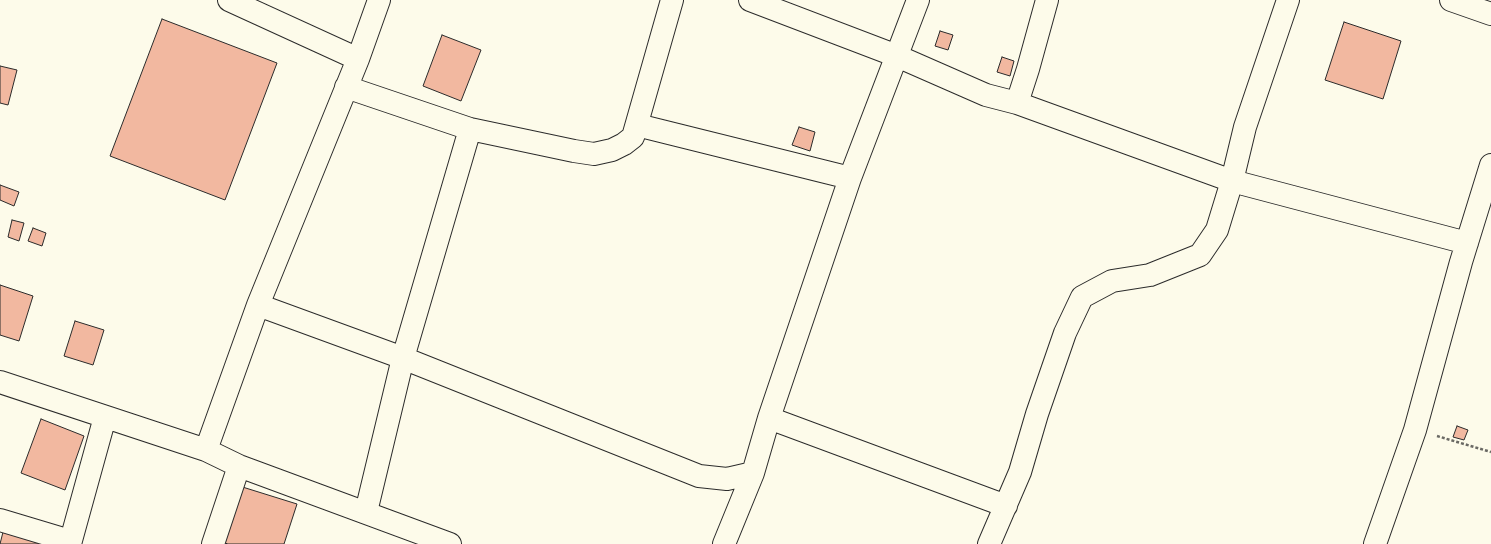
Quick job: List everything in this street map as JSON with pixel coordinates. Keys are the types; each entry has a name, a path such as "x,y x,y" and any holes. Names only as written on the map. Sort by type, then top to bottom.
{"street":[{"path":"229,0 358,59"},
{"path":"206,450 258,305 358,59 379,0"},
{"path":"346,87 470,129 594,154 612,150 624,144 633,137 672,0"},
{"path":"750,0 897,56 986,95 1016,103 1232,181 1467,242"},
{"path":"724,544 753,473 769,418 850,178 918,0"},
{"path":"1016,103 1028,69 1047,0"},
{"path":"989,544 1020,472 1037,414 1065,333 1082,297 1112,281 1150,275 1200,255 1217,230 1232,181 1245,127 1288,0"},
{"path":"1451,0 1491,14"},
{"path":"637,125 850,178"},
{"path":"366,512 403,358 470,129"},
{"path":"1375,544 1415,430 1467,242 1491,165"},
{"path":"258,305 403,358 699,476 727,479 753,473"},
{"path":"0,382 206,450 239,466 450,544"},
{"path":"0,520 70,543 105,417"},
{"path":"769,418 1006,506"},
{"path":"213,544 239,466"}],"path":[{"path":"1415,430 1491,452"}],"building":[{"path":"162,19 277,63 225,200 110,156"},
{"path":"1344,22 1401,41 1383,99 1325,80"},
{"path":"940,31 953,35 948,50 935,46"},
{"path":"442,35 481,50 461,101 423,86"},
{"path":"1002,57 1014,61 1010,76 997,72"},
{"path":"0,66 17,70 8,105 0,103"},
{"path":"799,127 815,132 810,151 792,145"},
{"path":"0,185 19,192 14,206 0,200"},
{"path":"12,220 24,223 19,241 8,237"},
{"path":"33,228 46,233 42,246 28,241"},
{"path":"0,285 33,296 19,341 0,335"},
{"path":"75,321 104,330 93,365 64,356"},
{"path":"41,419 84,436 65,490 21,473"},
{"path":"1457,426 1468,430 1464,440 1453,437"},
{"path":"236,485 297,504 284,544 228,544 219,541"},
{"path":"4,528 44,544 0,544"}]}
